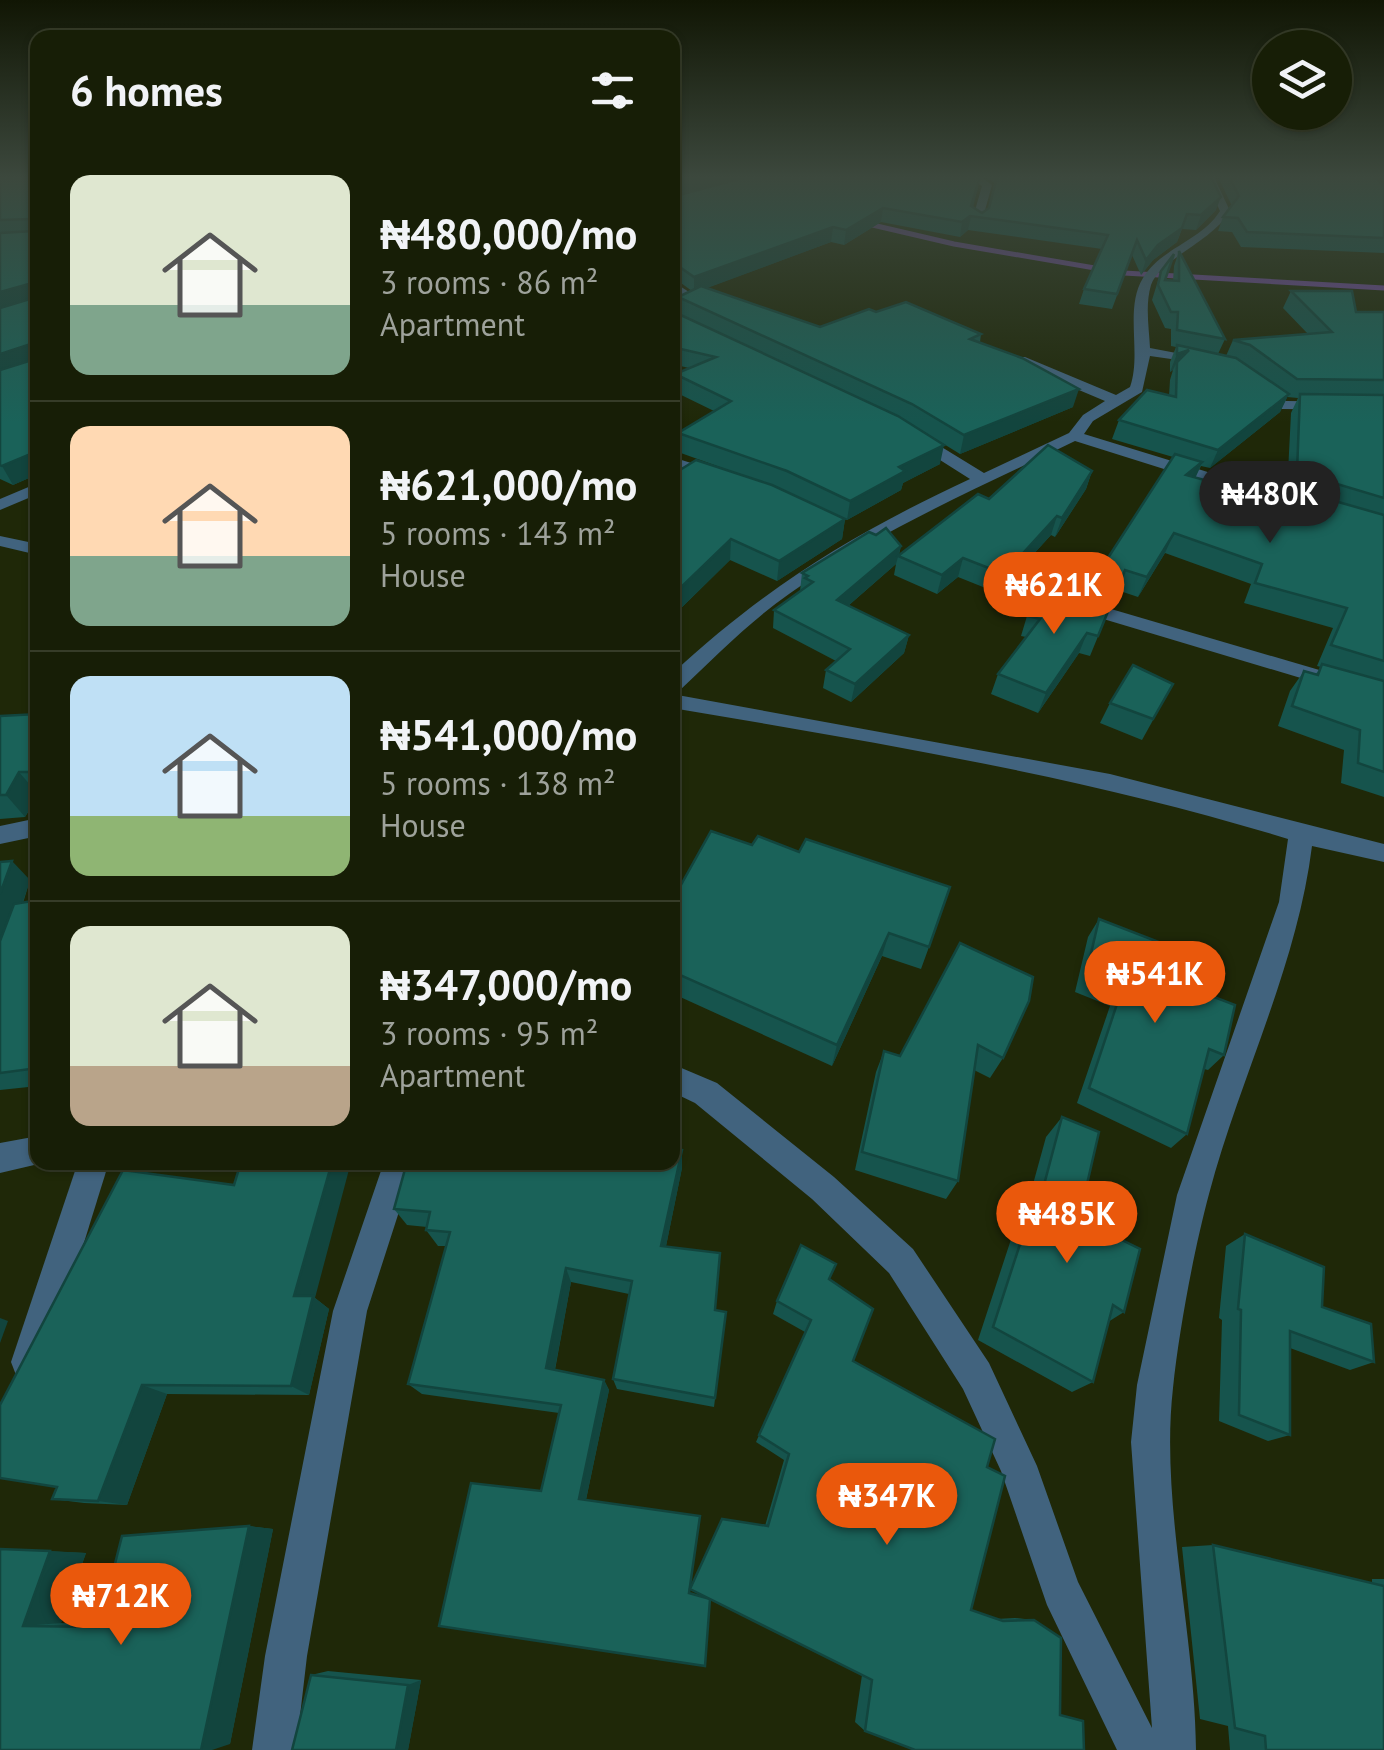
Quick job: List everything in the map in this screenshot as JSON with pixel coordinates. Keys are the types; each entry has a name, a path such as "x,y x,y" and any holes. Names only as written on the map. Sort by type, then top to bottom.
{"street":[{"path":"680,678 739,622 855,535 984,480 1074,436 1088,418 1137,389 1142,374 1144,286 1157,269 1173,259"},
{"path":"1142,352 1196,357 1222,365"},
{"path":"1004,354 1117,402"},
{"path":"1249,380 1282,405 1384,406"},
{"path":"902,429 984,480"},
{"path":"1074,436 1330,515"},
{"path":"680,465 743,485"},
{"path":"0,506 30,492"},
{"path":"0,541 30,548"},
{"path":"1048,597 1384,696"},
{"path":"680,702 1017,762 1226,808 1301,834 1377,854"},
{"path":"0,835 30,829"},
{"path":"1174,1750 1174,1696 1150,1442 1155,1384 1192,1195 1292,902 1301,834"},
{"path":"680,1081 706,1093 822,1188 902,1261 976,1376 1018,1466 1062,1590 1140,1750"},
{"path":"0,1158 30,1152"},
{"path":"16,1396 91,1170"},
{"path":"274,1750 286,1656 350,1311 397,1170"}],"building":[{"path":"0,259 30,259 30,285 0,292"},
{"path":"680,259 745,259 694,277 680,267"},
{"path":"1097,259 1130,259 1117,294 1084,289"},
{"path":"1170,259 1165,280 1179,281 1179,259 1183,259 1225,339 1177,330 1178,312 1171,312 1158,285 1161,271"},
{"path":"701,286 820,327 869,309 876,312 906,302 981,334 970,339 1022,358 1079,389 964,435 912,404 680,296"},
{"path":"1291,291 1352,291 1356,312 1384,312 1384,380 1297,379 1250,345 1233,340 1332,332"},
{"path":"30,299 30,347 0,354 0,308"},
{"path":"680,315 898,416 944,445 899,467 905,471 850,501 787,471 680,434 731,401 680,376 680,372 716,357 680,349"},
{"path":"1177,345 1236,358 1289,394 1218,450 1119,420 1147,390 1176,397 1177,362 1189,350 1177,354"},
{"path":"30,361 30,454 2,466 0,465 0,370"},
{"path":"1300,394 1384,395 1384,498 1297,472"},
{"path":"1048,445 1092,471 1062,518 1057,516 1004,574 963,558 942,575 898,556 978,494 989,499"},
{"path":"1175,454 1202,462 1186,475 1296,505 1296,490 1384,515 1384,661 1331,645 1347,608 1255,583 1262,564 1174,533 1147,577 1125,570 1119,585 1095,578"},
{"path":"696,460 772,485 845,519 779,561 731,539 680,588 680,470"},
{"path":"886,528 901,546 837,600 909,635 855,684 826,670 850,649 774,610 813,582 802,573 869,532 876,535"},
{"path":"1042,587 1111,604 1098,636 1087,633 1046,693 998,674 1040,619 1027,616"},
{"path":"1322,664 1384,681 1384,772 1358,763 1360,730 1292,706 1304,671 1318,675"},
{"path":"1133,665 1173,684 1153,719 1110,703"},
{"path":"30,714 30,772 19,772 6,795 0,795 0,716"},
{"path":"711,831 752,845 758,836 799,852 806,839 950,887 929,947 889,933 837,1045 680,975 680,887"},
{"path":"12,861 0,894 0,862"},
{"path":"30,901 30,1069 0,1073 0,941 14,904"},
{"path":"1099,919 1195,956 1188,987 1235,1005 1224,1055 1209,1049 1187,1134 1089,1088 1122,989 1086,975"},
{"path":"960,943 1033,977 1029,1001 1003,1058 978,1045 958,1181 862,1152 884,1051 900,1056"},
{"path":"1062,1117 1099,1132 1079,1219 1140,1249 1124,1312 1113,1305 1093,1382 993,1327 1035,1198 1040,1200"},
{"path":"123,1170 234,1185 239,1170 330,1170 294,1296 313,1296 291,1386 142,1385 98,1501 52,1499 57,1487 0,1478 0,1405"},
{"path":"405,1170 678,1170 661,1246 720,1253 715,1310 726,1312 715,1398 613,1379 632,1281 566,1268 546,1368 604,1380 579,1499 700,1516 689,1593 710,1599 705,1666 439,1626 471,1483 541,1491 561,1405 408,1384 450,1232 426,1230 430,1212 394,1209"},
{"path":"1245,1234 1324,1267 1322,1307 1371,1324 1374,1362 1290,1331 1290,1435 1239,1415 1238,1309"},
{"path":"801,1245 836,1264 829,1279 873,1309 853,1361 995,1439 987,1467 1005,1476 971,1610 1003,1621 1034,1620 1061,1638 1060,1715 1083,1721 1084,1750 915,1750 865,1731 872,1680 690,1589 722,1519 768,1526 789,1454 759,1435 811,1320 777,1301"},
{"path":"249,1526 201,1750 0,1750 0,1549 50,1551 23,1626 99,1627 122,1536"},
{"path":"1213,1545 1384,1586 1384,1750 1266,1750 1265,1736 1235,1728"},
{"path":"311,1675 408,1685 396,1750 292,1750"}],"waterway":[{"path":"1040,259 1124,273 1384,288"}]}
